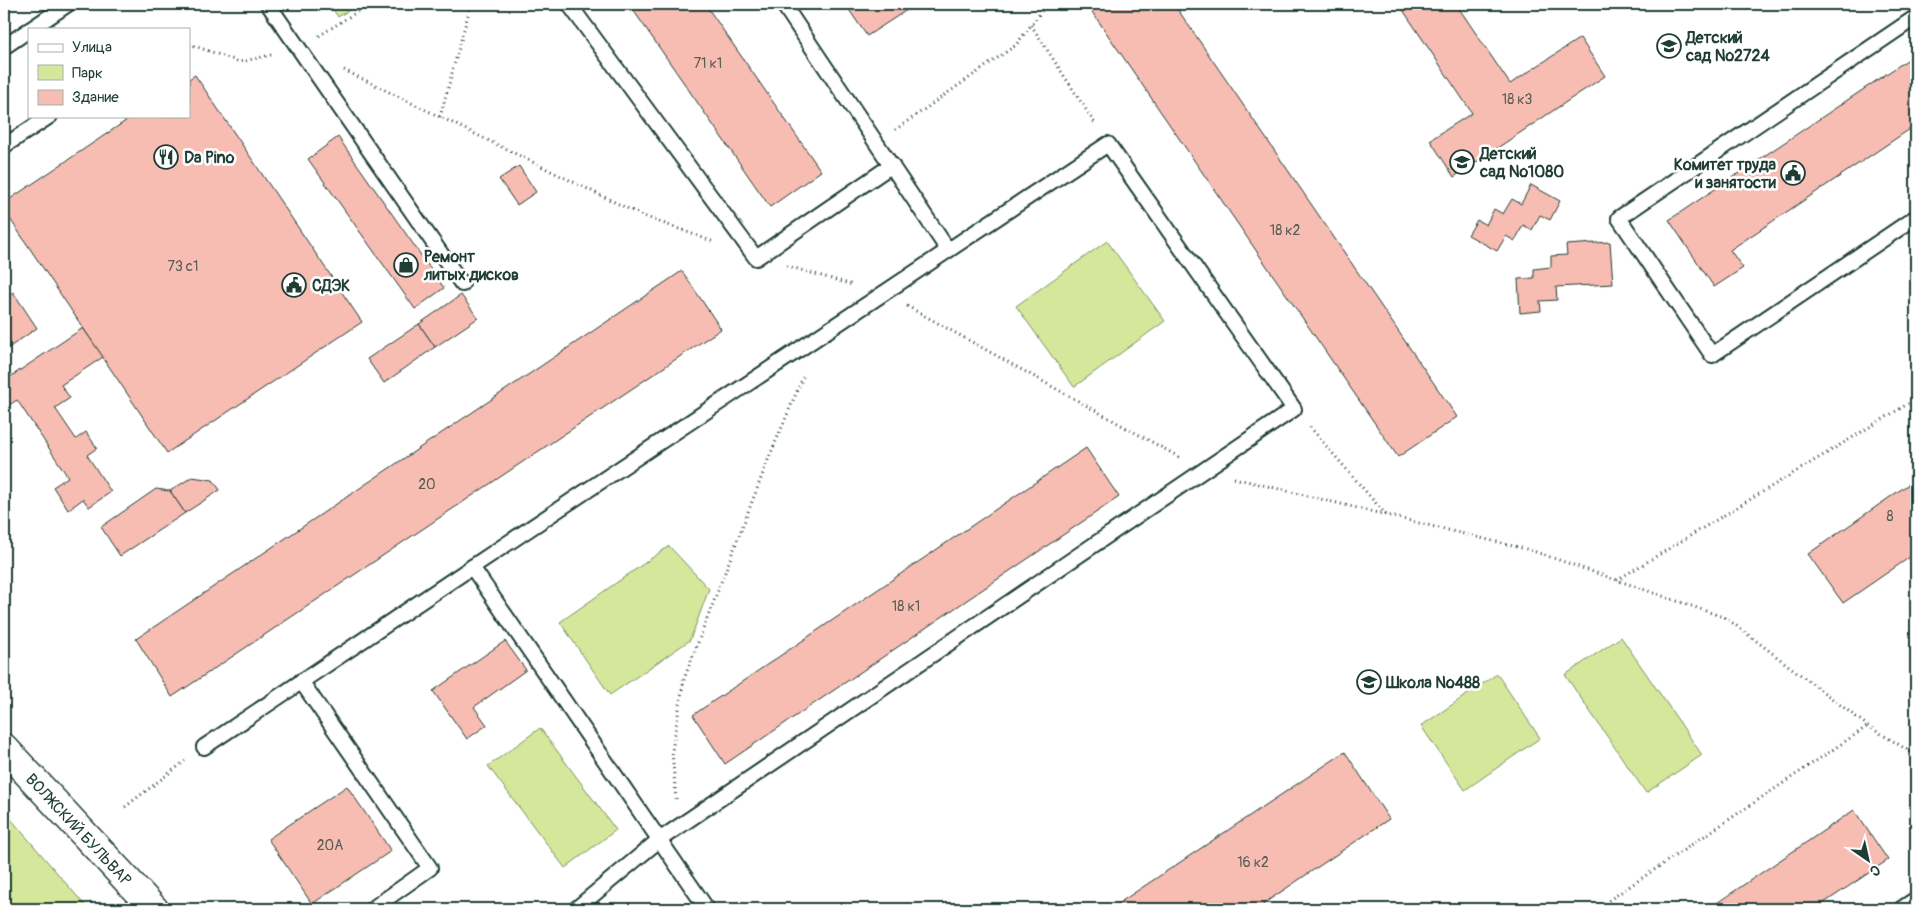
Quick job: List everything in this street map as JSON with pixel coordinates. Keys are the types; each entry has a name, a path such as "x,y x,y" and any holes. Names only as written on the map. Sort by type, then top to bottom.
{"main road":[{"name":"ВОЛЖСКИЙ БУЛЬВАР","path":"4,748 154,909"}],"lane":[{"path":"33,28 68,4"},
{"path":"268,4 462,284"},
{"path":"569,4 756,258 892,165"},
{"path":"783,4 948,250"},
{"path":"1916,17 1619,218 1712,355 1916,217"},
{"path":"4,47 28,31"},
{"path":"4,146 47,118"},
{"path":"204,747 1108,144 1294,409 659,840 576,909"},
{"path":"472,567 707,909"},
{"path":"302,681 430,868 372,909"},
{"path":"1901,909 1916,899"}],"path":[{"path":"190,44 240,62 300,48 369,4"},
{"path":"440,117 471,4"},
{"path":"876,144 1016,45 1047,4"},
{"path":"1031,25 1108,144"},
{"path":"300,48 641,215 756,258 884,293 1203,470 1530,550 1726,618 1868,726 1916,755"},
{"path":"678,827 672,751 684,679 768,460 821,335"},
{"path":"1617,580 1916,399"},
{"path":"1294,409 1387,516"},
{"path":"1596,909 1868,726"},
{"path":"125,807 204,747"}],"green space":[{"path":"329,4 359,4 338,17"},
{"path":"1107,241 1165,321 1074,387 1016,306"},
{"path":"669,546 709,589 690,640 610,695 560,622"},
{"path":"1621,637 1702,755 1646,793 1565,675"},
{"path":"1497,674 1540,738 1465,790 1421,726"},
{"path":"540,728 616,830 565,868 488,766"},
{"path":"4,811 88,909 4,909"}],"building":[{"path":"629,4 705,4 821,171 770,207"},
{"path":"845,4 916,4 867,36"},
{"path":"1092,4 1174,4 1457,417 1398,457 1088,6"},
{"path":"1399,4 1456,4 1510,84 1580,38 1605,76 1454,177 1430,140 1472,113"},
{"name":"Комитет труда и занятости","path":"1916,54 1916,125 1730,250 1743,268 1714,287 1669,220"},
{"path":"195,75 362,322 167,453 4,210 4,203 130,118 190,118 190,78"},
{"path":"338,137 444,288 415,309 308,159"},
{"path":"519,166 536,192 517,205 499,179"},
{"path":"1531,185 1560,201 1550,220 1540,215 1532,230 1523,225 1515,241 1506,236 1497,251 1468,235 1477,220 1486,225 1494,209 1503,214 1512,199 1521,204"},
{"path":"1610,242 1613,284 1556,287 1557,300 1540,301 1541,311 1520,313 1518,279 1534,278 1534,269 1551,267 1551,256 1567,255 1566,245"},
{"path":"682,271 721,329 172,697 136,639"},
{"path":"13,292 37,328 4,351 4,299"},
{"path":"461,295 478,318 435,347 419,324"},
{"path":"419,324 435,347 384,383 367,359"},
{"path":"83,328 103,357 61,385 70,398 55,408 76,439 86,432 97,448 87,455 111,492 89,507 83,499 68,510 53,487 68,477 17,400 6,407 4,404 4,381"},
{"path":"1086,448 1119,497 725,764 693,715"},
{"path":"192,477 213,480 220,490 185,513 170,491"},
{"path":"1916,479 1916,553 1843,603 1808,554"},
{"path":"156,489 170,491 185,513 120,556 101,527"},
{"path":"505,641 526,670 474,707 487,725 467,739 433,691"},
{"path":"1345,752 1389,819 1263,904 1266,909 1110,909"},
{"path":"347,786 391,851 312,904 268,839"},
{"path":"1854,810 1888,860 1815,909 1708,909"}],"place":[{"name":"Детский сад №2724","path":"1669,46"},
{"name":"Da Pino","path":"166,157"},
{"name":"Детский сад №1080","path":"1462,162"},
{"name":"Комитет труда и занятости","path":"1793,173"},
{"name":"Ремонт литых дисков","path":"406,265"},
{"name":"СДЭК","path":"294,285"},
{"name":"Школа №488","path":"1369,682"}]}
